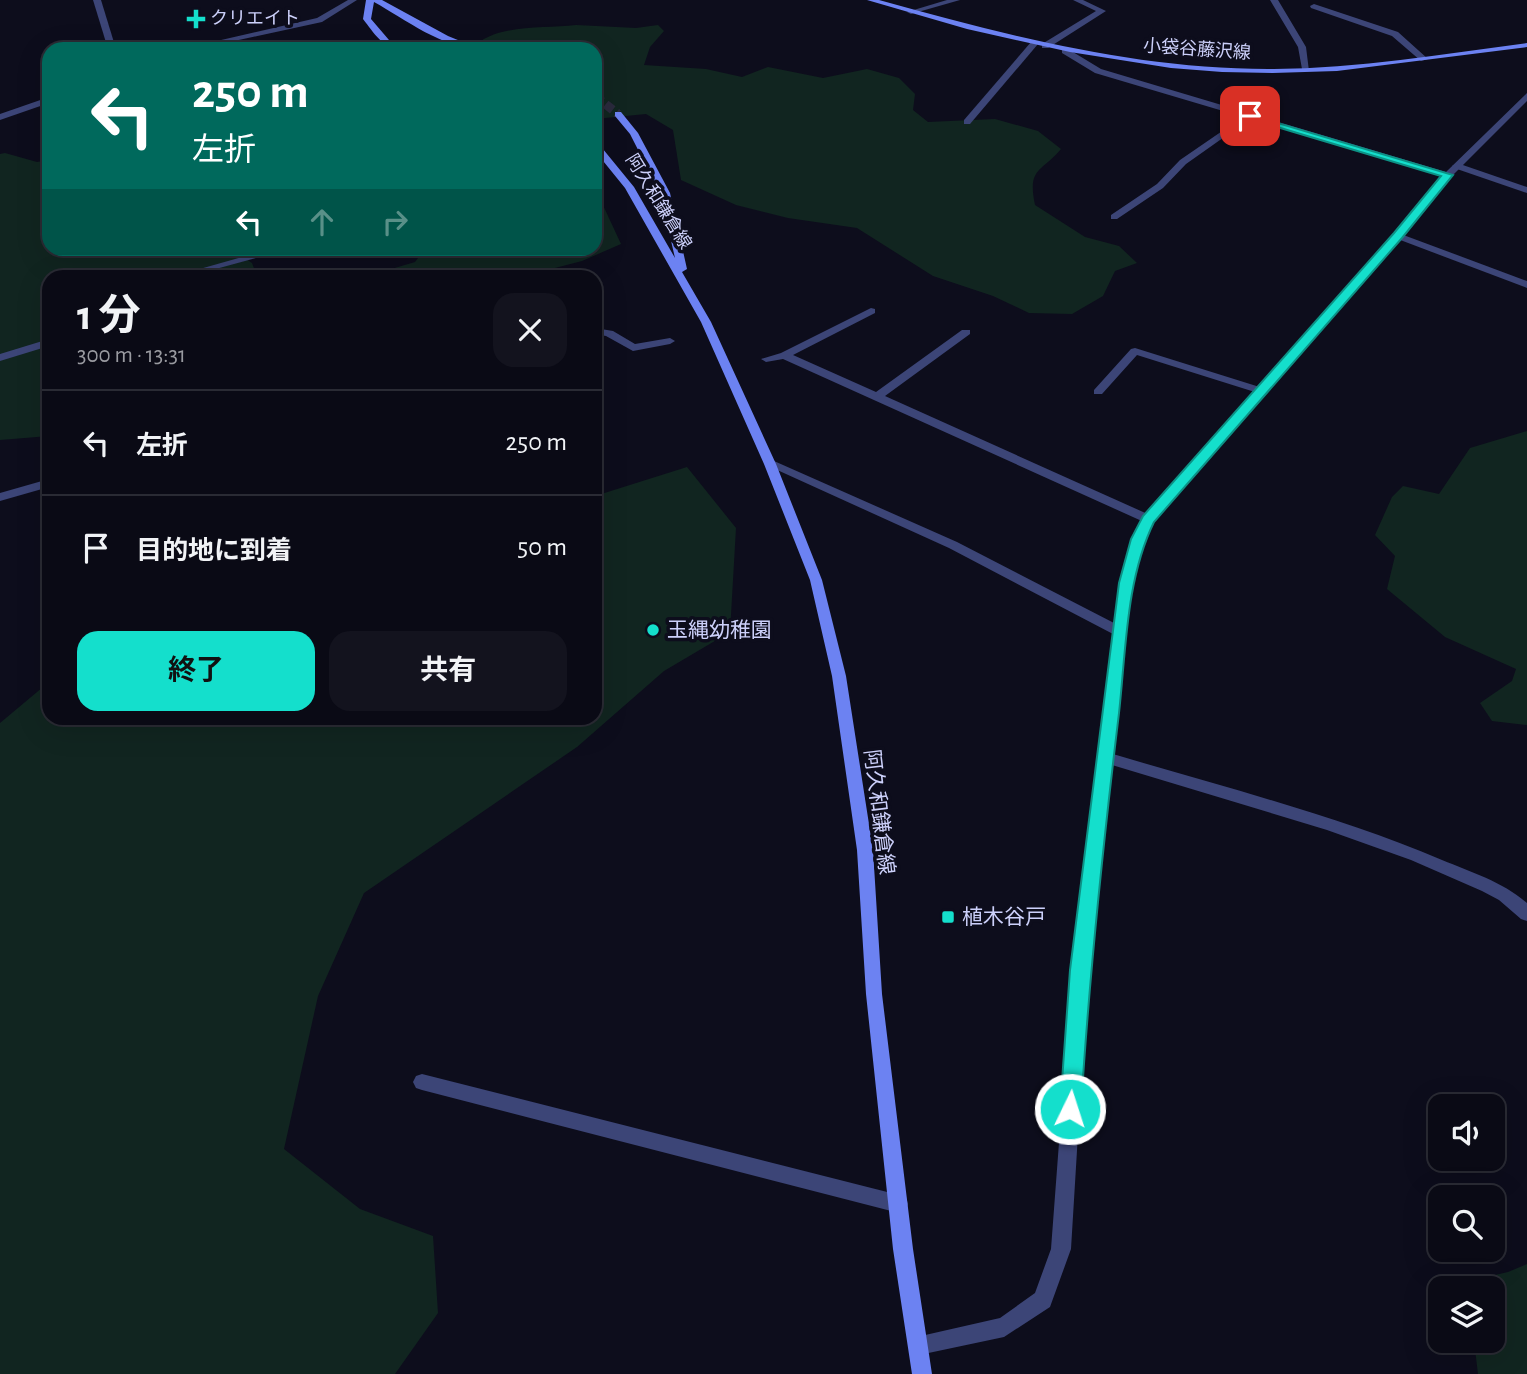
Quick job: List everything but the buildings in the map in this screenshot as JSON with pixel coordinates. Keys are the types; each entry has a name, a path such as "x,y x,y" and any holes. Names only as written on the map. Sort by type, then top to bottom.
{"main road":[{"path":"370,0 367,19 388,42"},
{"path":"376,0 435,33 458,42"},
{"name":"小袋谷藤沢線","path":"871,0 1065,51 1199,68 1306,69 1424,59 1527,45"},
{"name":"阿久和鎌倉線","path":"618,114 634,133 665,193 685,283"},
{"name":"阿久和鎌倉線","path":"602,154 629,187 685,283 770,464 816,580 839,676 865,850 874,994 922,1374"}],"street":[{"path":"97,0 110,42"},
{"path":"218,42 319,20 353,0"},
{"path":"911,12 956,0"},
{"path":"1045,46 1102,11 1077,0"},
{"path":"1274,0 1302,47 1306,69"},
{"path":"1314,6 1395,34 1424,59"},
{"path":"967,122 1034,44"},
{"path":"1065,51 1098,71 1448,175"},
{"path":"919,1345 1004,1327 1043,1300 1061,1249 1080,970 1120,632 1127,583 1138,539 1148,519 1398,236 1448,175 1527,96"},
{"path":"0,117 42,102"},
{"path":"1114,217 1160,186 1183,162 1250,116"},
{"path":"1457,166 1527,190"},
{"path":"1398,236 1527,285"},
{"path":"203,270 257,256"},
{"path":"766,359 784,355 871,311"},
{"path":"602,332 609,333 633,348 670,341"},
{"path":"877,397 966,332"},
{"path":"0,358 42,344"},
{"path":"1098,393 1136,351 1262,391"},
{"path":"784,355 1148,519"},
{"path":"770,464 953,545 1120,632"},
{"path":"0,497 42,485"},
{"path":"1105,757 1357,832 1515,899 1527,914"},
{"path":"422,1082 899,1204"}],"green space":[{"path":"576,25 636,28 658,25 664,31 650,47 644,65 706,69 742,77 768,67 823,78 867,69 899,78 915,94 913,110 928,122 995,119 1038,131 1061,149 1035,177 1035,205 1085,237 1119,246 1137,263 1115,271 1103,296 1072,314 1029,313 993,296 933,276 857,228 788,218 736,205 681,180 673,130 646,114 602,118 602,42 480,42 493,35 520,29"},
{"path":"0,154 42,161 42,256 242,256 252,263 255,270 42,270 42,437 0,440"},
{"path":"602,203 621,244 602,252"},
{"path":"420,256 593,256 547,270 388,270 415,262"},
{"path":"1527,431 1527,725 1492,721 1480,703 1512,681 1516,669 1445,637 1387,589 1395,556 1375,535 1392,497 1403,486 1439,494 1470,448"},
{"path":"687,467 736,528 730,632 664,671 577,747 364,893 318,996 284,1149 360,1209 433,1236 438,1313 395,1374 0,1374 0,723 42,688 42,725 602,725 602,494"},
{"path":"1527,1264 1527,1374 1478,1374 1475,1353 1505,1353 1505,1276 1491,1276"}],"tunnel":[{"path":"602,101 618,114"}],"place":[{"name":"クリエイト","path":"196,19"},
{"name":"玉縄幼稚園","path":"653,630"},
{"name":"植木谷戸","path":"948,917"}],"route":[{"path":"1070,1109 1080,970 1105,757 1127,583 1138,539 1148,519 1398,236 1448,175 1250,116"}]}
